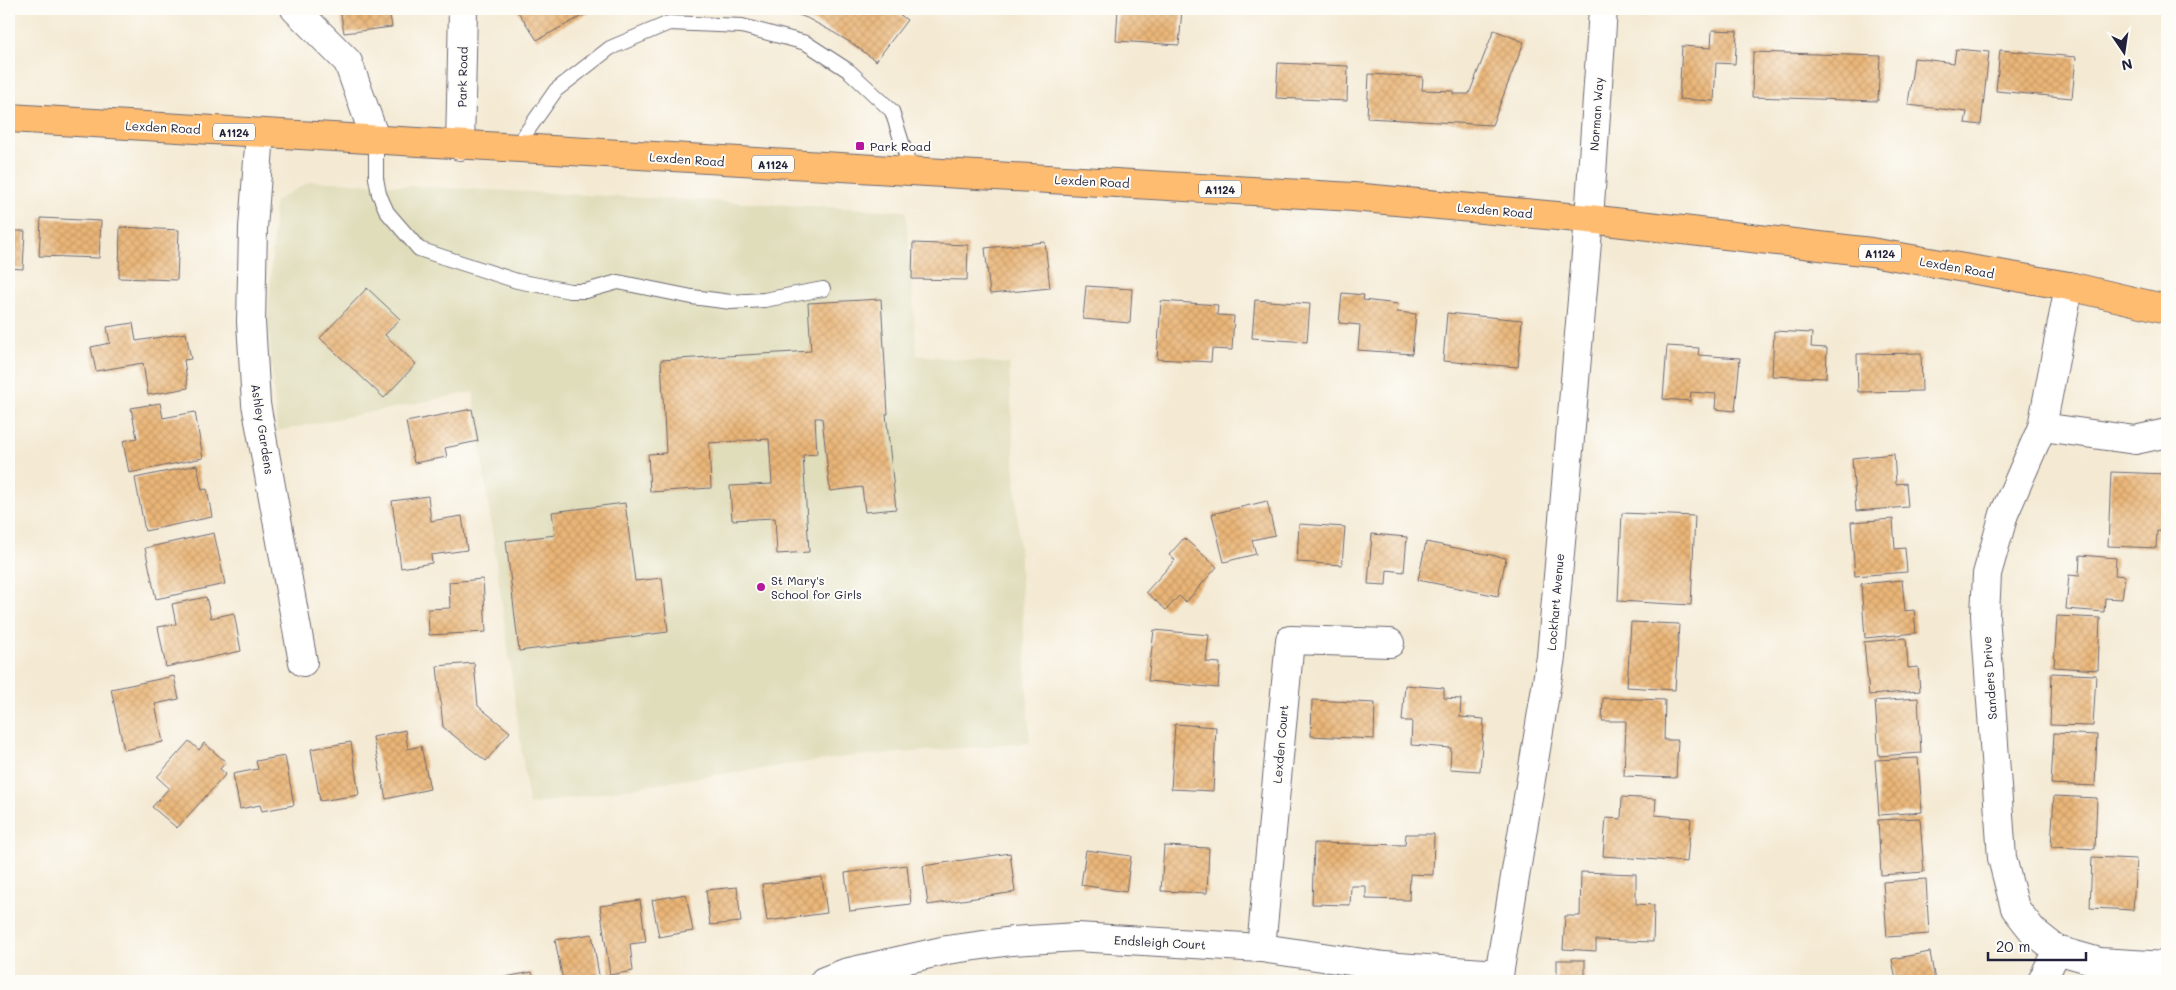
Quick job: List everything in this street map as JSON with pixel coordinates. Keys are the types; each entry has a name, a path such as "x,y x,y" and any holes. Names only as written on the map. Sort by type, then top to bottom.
{"main road":[{"name":"Lexden Road","path":"9,118 460,146 516,147 1354,197 1589,219 1871,252 2069,286 2167,309"}],"street":[{"path":"295,9 348,62 376,141"},
{"name":"Park Road","path":"460,146 463,9"},
{"name":"Norman Way","path":"1589,219 1603,9"},
{"name":"Ashley Gardens","path":"260,133 253,228 251,322 256,404 303,662"},
{"name":"Lockhart Avenue","path":"1498,978 1551,657 1589,219"},
{"name":"Sanders Drive","path":"2069,286 2042,427 2004,514 1987,574 1985,615 2002,858 2015,908 2033,931 2056,950 2099,962 2167,966"},
{"path":"2042,427 2135,440 2167,433"},
{"name":"Lexden Court","path":"1261,948 1290,640 1390,643"},
{"name":"Endsleigh Court","path":"824,981 845,973 948,950 1012,941 1077,937 1261,948 1384,974 1498,978"},
{"path":"2042,981 2056,950"}],"lane":[{"path":"516,147 556,90 610,48 669,23 742,26 806,43 849,71 892,111 911,171"},
{"path":"376,141 376,178 386,212 419,249 437,255 517,281 570,291 586,291 618,282 692,297 731,302 764,300 823,289"}],"shaded area":[{"name":"St Mary's School for Girls","path":"311,181 906,211 917,355 1009,364 1030,743 847,757 700,777 529,805 473,392 277,431 268,323 275,201"}],"building":[{"path":"340,9 389,9 392,27 344,33"},
{"path":"516,9 600,9 584,15 537,40"},
{"path":"782,9 893,9 907,20 876,61 831,31 807,18"},
{"path":"1118,9 1182,9 1179,45 1116,41"},
{"path":"1494,30 1524,42 1492,125 1367,118 1369,74 1423,77 1422,90 1453,91 1453,94 1469,94"},
{"path":"1712,30 1737,31 1735,64 1716,63 1714,101 1679,99 1682,46 1711,48"},
{"path":"1956,49 1989,52 1981,125 1965,123 1967,112 1908,105 1914,58 1954,63"},
{"path":"2000,50 2076,57 2072,98 1996,91"},
{"path":"1753,52 1880,56 1878,101 1752,97"},
{"path":"1278,63 1348,66 1347,101 1276,98"},
{"path":"41,218 101,221 99,258 39,256"},
{"path":"120,227 179,230 177,280 119,278"},
{"path":"9,231 25,231 23,269 9,268"},
{"path":"1045,242 1050,288 990,294 985,248"},
{"path":"913,243 968,245 967,280 912,279"},
{"path":"1086,286 1132,289 1130,323 1083,319"},
{"path":"367,288 400,319 385,335 416,364 384,398 320,338"},
{"path":"1342,293 1364,295 1363,300 1398,304 1397,312 1416,314 1412,354 1358,350 1360,325 1339,323"},
{"path":"881,299 888,414 886,414 896,509 865,512 862,487 830,491 822,418 815,418 817,454 803,455 809,552 777,554 775,518 732,520 730,486 772,484 769,439 709,443 711,488 650,492 648,454 666,453 661,360 811,351 808,303"},
{"path":"1255,300 1310,304 1307,342 1252,338"},
{"path":"1161,301 1218,305 1217,315 1234,316 1232,350 1212,349 1211,362 1157,359"},
{"path":"1447,313 1522,320 1518,367 1443,361"},
{"path":"133,323 136,341 186,333 191,359 184,360 188,388 148,395 143,363 96,371 91,347 110,343 107,327"},
{"path":"1774,331 1812,333 1811,347 1827,348 1826,378 1772,376"},
{"path":"1667,346 1699,348 1698,355 1740,358 1735,411 1715,409 1716,394 1691,392 1690,401 1663,399"},
{"path":"1921,353 1922,391 1858,392 1857,354"},
{"path":"160,403 163,418 195,412 203,458 129,473 123,441 137,438 131,408"},
{"path":"472,409 478,441 445,448 447,457 414,463 406,422"},
{"path":"1894,454 1896,484 1906,483 1908,507 1856,511 1852,458"},
{"path":"197,465 202,490 207,489 212,517 145,531 135,478"},
{"path":"2111,472 2167,474 2167,532 2157,531 2156,548 2108,546"},
{"path":"428,496 431,521 462,516 467,550 431,555 432,563 401,568 392,501"},
{"path":"1267,501 1275,535 1252,540 1256,554 1224,562 1212,514"},
{"path":"625,503 635,581 662,578 668,632 519,651 506,541 555,535 552,512"},
{"path":"1622,513 1695,516 1691,605 1618,601"},
{"path":"1893,519 1895,549 1905,548 1907,572 1855,576 1851,522"},
{"path":"1299,524 1345,527 1342,565 1297,562"},
{"path":"214,533 225,584 156,599 145,548"},
{"path":"1372,534 1407,537 1404,572 1387,570 1386,585 1368,584"},
{"path":"1184,538 1217,567 1186,602 1179,596 1166,610 1146,592 1175,560 1169,555"},
{"path":"1426,542 1506,558 1498,596 1418,580"},
{"path":"2080,555 2116,558 2115,575 2125,576 2122,599 2105,598 2104,612 2066,609 2069,575 2079,576"},
{"path":"483,579 486,632 429,635 428,609 450,608 449,582"},
{"path":"1902,580 1905,611 1914,610 1916,633 1865,638 1861,584"},
{"path":"206,597 211,618 234,613 241,651 166,667 158,627 176,624 172,604"},
{"path":"2057,616 2100,618 2098,670 2054,667"},
{"path":"1631,622 1679,624 1675,690 1627,687"},
{"path":"1154,630 1209,635 1206,662 1220,663 1218,688 1148,681"},
{"path":"1906,638 1908,668 1918,667 1920,691 1869,695 1864,642"},
{"path":"474,663 478,706 510,732 486,761 443,727 437,666"},
{"path":"2052,673 2096,675 2093,726 2050,725"},
{"path":"174,676 179,699 155,704 163,742 124,750 111,689"},
{"path":"1405,685 1444,688 1444,698 1461,699 1460,717 1484,719 1480,771 1450,769 1451,748 1411,745 1412,721 1402,721"},
{"path":"1603,698 1665,700 1664,740 1678,740 1676,778 1624,776 1626,721 1602,721"},
{"path":"1918,698 1921,753 1879,756 1875,701"},
{"path":"1312,700 1375,703 1374,739 1311,736"},
{"path":"1175,724 1216,727 1213,791 1171,789"},
{"path":"405,730 408,749 421,746 430,789 386,799 373,737"},
{"path":"2054,733 2097,735 2095,786 2051,784"},
{"path":"189,741 199,750 204,743 226,762 220,769 226,774 177,828 152,807 169,788 157,777"},
{"path":"351,742 359,795 320,801 311,749"},
{"path":"285,756 294,805 262,811 260,805 240,809 233,774 258,769 256,761"},
{"path":"1918,758 1922,812 1879,815 1875,760"},
{"path":"2054,796 2097,798 2095,849 2051,847"},
{"path":"1622,797 1656,799 1655,815 1691,818 1687,862 1603,856 1606,818 1621,819"},
{"path":"1920,818 1924,872 1881,875 1878,820"},
{"path":"1406,834 1434,834 1433,875 1410,874 1409,900 1366,899 1366,886 1351,886 1350,905 1312,904 1314,843 1405,845"},
{"path":"1164,846 1209,848 1207,893 1161,891"},
{"path":"1086,850 1131,856 1126,892 1081,885"},
{"path":"1010,853 1015,892 928,905 923,866"},
{"path":"2092,857 2136,859 2133,910 2090,908"},
{"path":"907,865 911,904 850,911 845,873"},
{"path":"1581,872 1636,874 1636,904 1654,905 1653,942 1596,940 1596,951 1563,949 1565,916 1580,916"},
{"path":"822,877 827,913 767,921 762,884"},
{"path":"1926,879 1929,934 1887,937 1883,882"},
{"path":"737,887 741,922 710,925 706,890"},
{"path":"686,894 693,931 659,937 652,900"},
{"path":"640,900 646,942 630,944 633,971 610,975 600,906"},
{"path":"592,934 600,981 563,981 555,940"},
{"path":"1930,952 1935,981 1896,981 1892,959"},
{"path":"1557,960 1585,960 1585,981 1557,981"},
{"path":"532,972 534,981 496,981 495,979"}],"place":[{"name":"Park Road","path":"860,146"},
{"name":"St Mary's School for Girls","path":"761,587"}]}
